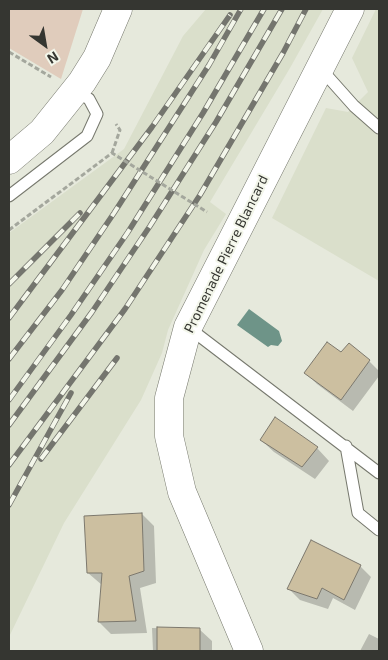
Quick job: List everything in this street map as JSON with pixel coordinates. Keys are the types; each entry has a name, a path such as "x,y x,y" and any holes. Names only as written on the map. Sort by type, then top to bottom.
{"street":[{"path":"9,160 42,132 76,91 97,58 118,9"},
{"name":"Promenade Pierre Blancard","path":"249,651 182,492 168,436 169,398 188,327 350,9"}],"lane":[{"path":"320,68 354,106 379,128"},
{"path":"9,196 87,136 97,114 88,99 76,91"},
{"path":"188,327 379,473"},
{"path":"346,446 358,513 379,530"}],"path":[{"path":"9,52 76,91"},
{"path":"9,230 112,153 117,139"},
{"path":"112,153 207,212"}],"shaded area":[{"path":"9,9 83,9 61,79 9,48"},
{"path":"206,9 323,9 210,202 226,214 204,250 168,330 162,353 141,400 64,523 9,637 9,233 124,149 183,36"},
{"path":"376,9 379,9 379,281 272,218 326,108 348,112 368,92 352,58"}],"water":[{"path":"249,309 279,331 282,341 278,346 271,345 268,347 237,325"}],"building":[{"path":"327,342 341,352 349,343 370,360 341,400 304,373"},
{"path":"275,417 318,447 302,467 260,440"},
{"path":"142,513 144,571 129,576 136,621 98,622 102,573 87,573 84,516"},
{"path":"311,540 361,565 344,600 322,588 317,599 287,589"},
{"path":"157,627 200,628 200,651 157,651"}],"railway":[{"path":"9,359 62,290 114,213 209,65 241,9"},
{"path":"9,400 128,232 203,113 264,9"},
{"path":"9,425 92,312 150,226 216,122 282,9"},
{"path":"9,465 125,309 200,195 283,53 306,9"},
{"path":"9,318 152,127 230,15"},
{"path":"9,284 80,213"},
{"path":"41,459 117,358"},
{"path":"9,505 71,393"}]}
